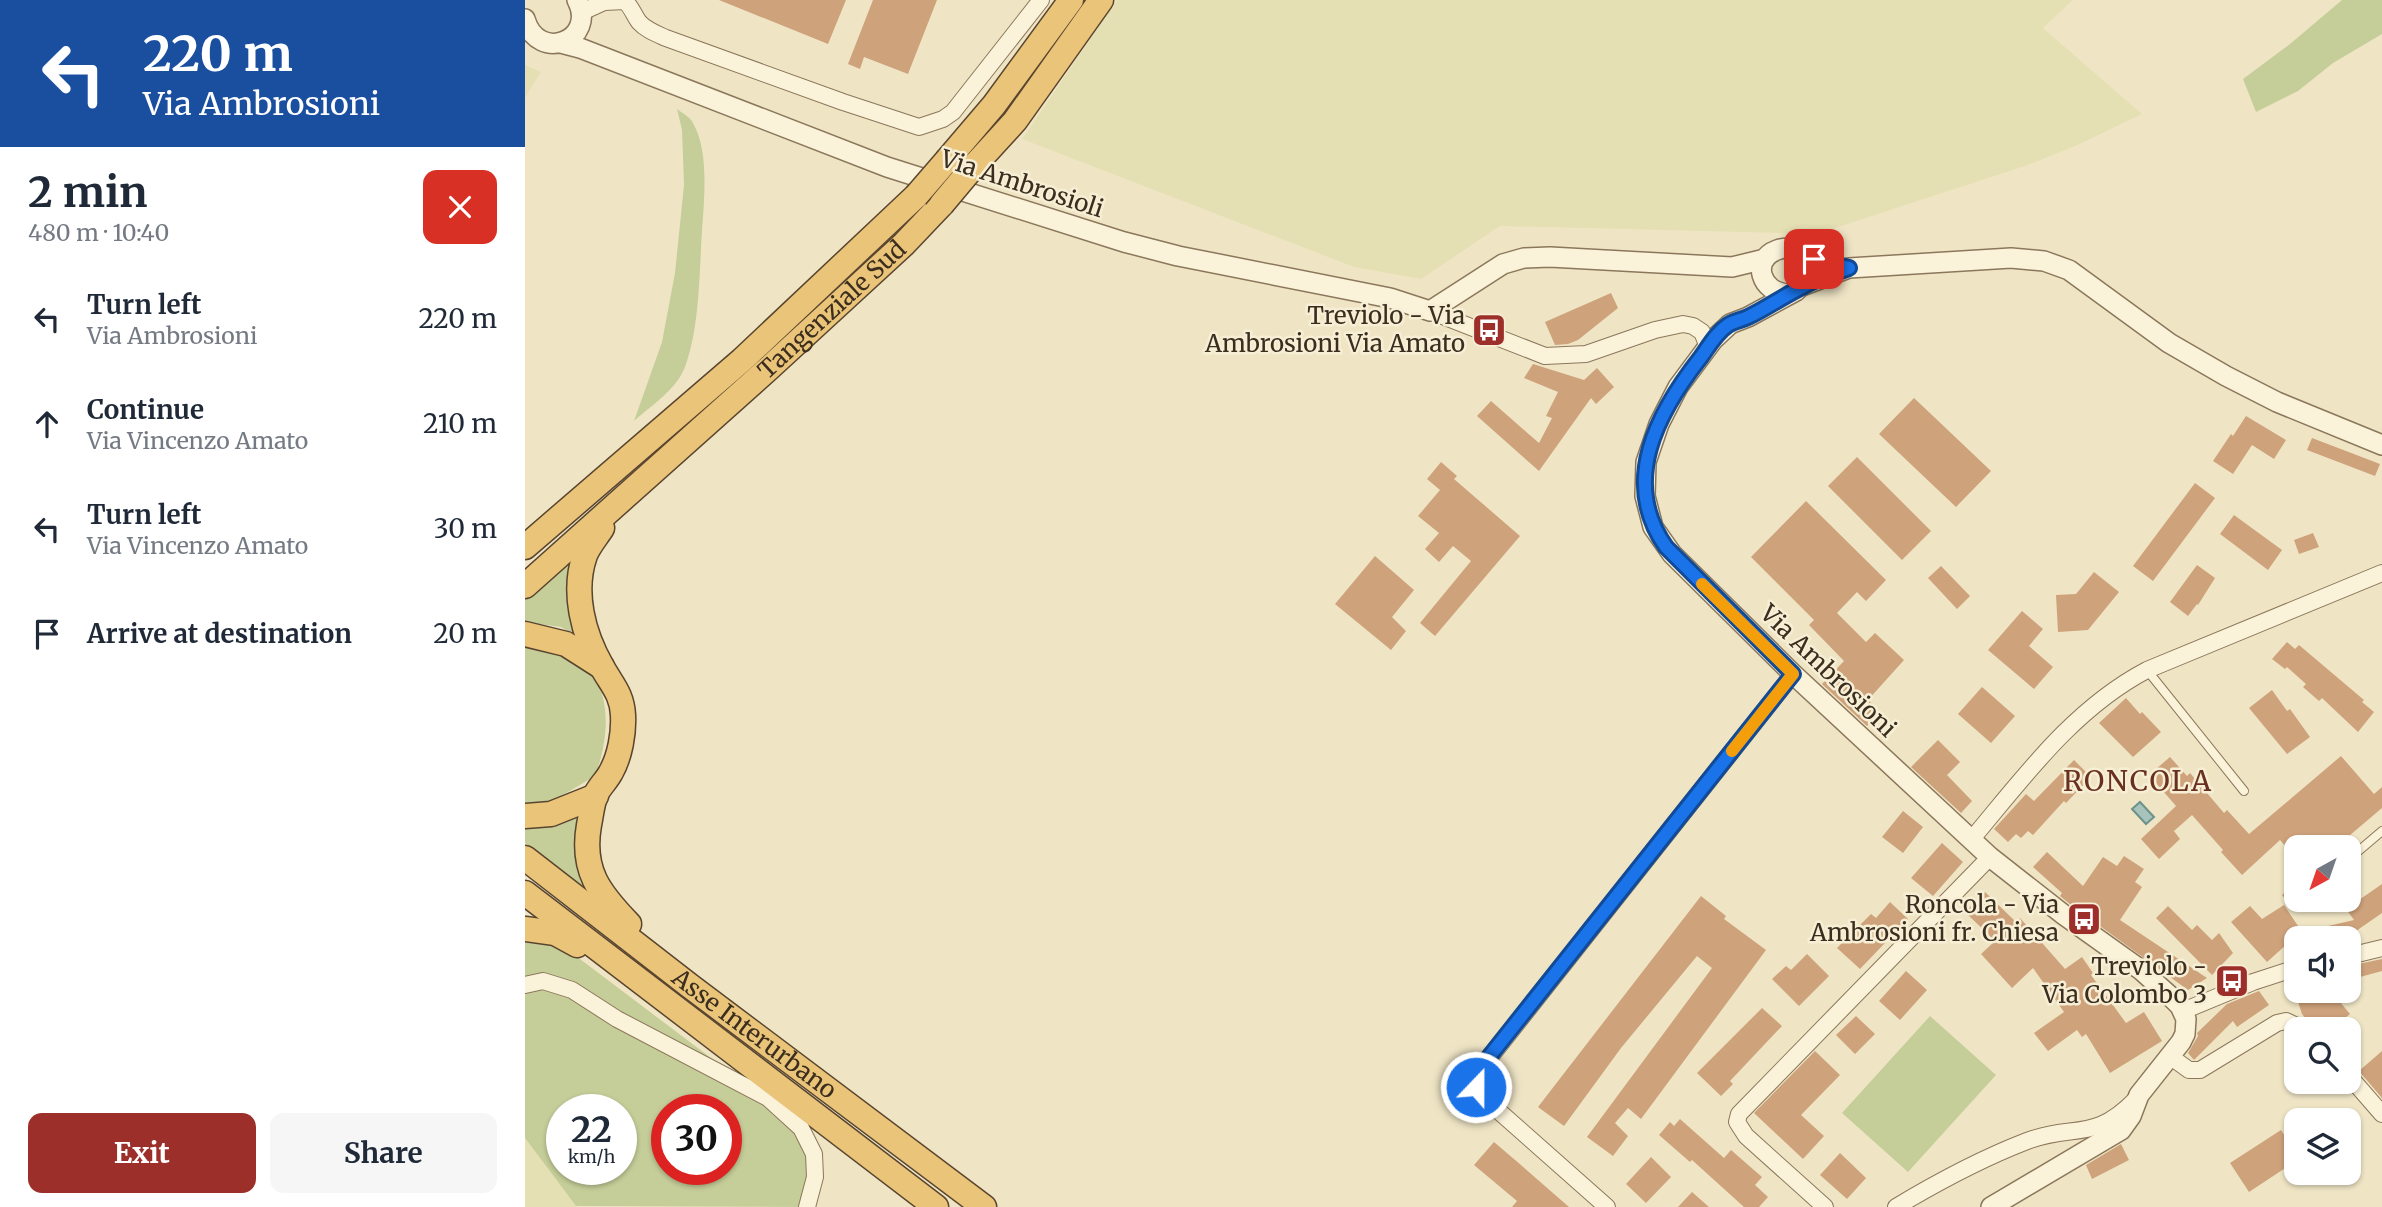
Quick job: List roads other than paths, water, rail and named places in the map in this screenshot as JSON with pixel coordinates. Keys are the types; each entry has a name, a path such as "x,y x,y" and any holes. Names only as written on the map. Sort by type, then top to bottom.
{"highway":[{"name":"Tangenziale Sud","path":"525,547 742,360 916,196 994,105 1071,0"},
{"name":"Tangenziale Sud","path":"525,586 904,244 1015,121 1101,0"},
{"path":"525,530 589,490"},
{"path":"620,501 586,553 579,586 581,618 602,667 617,687 623,715 621,744 612,771 596,796 587,840 589,866 593,880 613,908 690,986"},
{"path":"525,634 566,644 602,667"},
{"path":"525,816 551,814 596,796"},
{"name":"Asse Interurbano","path":"525,858 984,1207"},
{"name":"Asse Interurbano","path":"525,893 936,1207"},
{"path":"525,929 555,933 674,1005"}],"street":[{"path":"525,12 529,0"},
{"path":"588,7 625,1 634,10 639,22 650,31 666,38 919,127 943,119 953,112 1041,0"},
{"path":"561,43 574,35 588,7"},
{"path":"588,7 611,60"},
{"name":"Via Ambrosioli","path":"525,19 527,27 538,39 553,44 561,43 611,60 887,167 1124,242 1178,256 1390,298 1430,311"},
{"path":"1761,308 1765,259 1770,253 1783,248 1803,257 1849,268 2011,258 2044,261 2069,270 2169,343 2226,376 2286,405 2382,445"},
{"path":"1430,311 1497,267 1524,258 1550,257 1732,267 1765,259"},
{"path":"1732,267 1765,283 1773,291 1795,290 1808,271 1803,257"},
{"name":"Via Ambrosioni","path":"1849,268 1795,290 1748,317 1730,324 1708,347 1678,387 1655,432 1645,471 1644,490 1653,527 1672,554 1793,674 1971,840 2064,915 2149,977 2183,1011"},
{"path":"1430,311 1545,356 1586,354 1655,330 1683,324 1700,331 1705,336 1708,347"},
{"path":"1971,840 2046,753 2084,712 2105,695 2147,670 2382,573"},
{"path":"1607,1207 1485,1099 1476,1087 1476,1075 1793,674"},
{"path":"1825,1207 1745,1136 1737,1122 1739,1114 1990,857"},
{"path":"2361,953 2382,948"},
{"path":"1896,1207 1938,1183 2022,1143 2044,1136 2081,1132 2102,1126 2139,1096 2171,1057 2185,1034 2186,1018 2183,1011 2284,971"},
{"path":"525,985 543,981 572,990 617,1019 768,1098 801,1128 814,1154 815,1177 807,1207"},
{"path":"2171,1057 2189,1070 2200,1070 2277,1023 2284,1021"},
{"path":"2361,1090 2382,1114"},
{"path":"1991,1207 2118,1133 2131,1116 2139,1096"}],"lane":[{"path":"2147,670 2244,791"},
{"path":"2361,849 2382,831"}],"water":[{"path":"2140,802 2154,817 2146,824 2132,809"}],"place":[{"name":"Treviolo - Via Ambrosioni Via Amato","path":"1489,330"},
{"name":"Roncola - Via Ambrosioni fr. Chiesa","path":"2084,919"},
{"name":"Treviolo - Via Colombo 3","path":"2232,981"}],"district":[{"name":"RONCOLA","path":"2138,781"}]}
